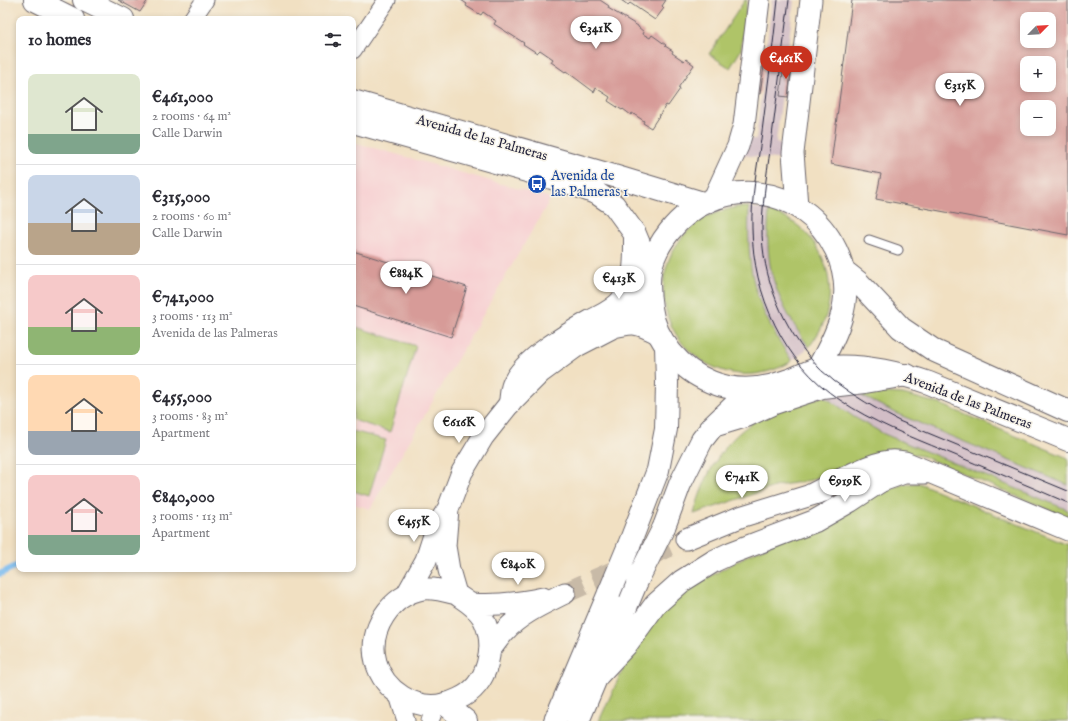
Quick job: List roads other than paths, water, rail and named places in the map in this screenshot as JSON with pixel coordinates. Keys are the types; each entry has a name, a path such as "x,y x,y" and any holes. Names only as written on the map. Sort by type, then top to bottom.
{"main road":[{"path":"35,0 67,16"},
{"path":"84,0 117,16"},
{"name":"Avenida de las Palmeras","path":"356,102 709,200"},
{"name":"Avenida de las Palmeras","path":"356,123 573,184 598,194 614,205 635,234 650,270"},
{"path":"554,721 610,593 658,470 666,429 667,383 662,339 652,314 649,293 650,270 661,242 679,219 709,200 734,194 753,192 775,196 797,206 815,220 829,235 840,258 844,271 845,293 842,317 818,368 786,382 758,388 740,389 711,382 688,369 662,339"},
{"path":"510,403 513,385 524,368 546,349 571,332 614,308 624,298 630,287 633,273 635,260 635,234"},
{"name":"Avenida de las Palmeras","path":"844,271 858,282 901,328 935,351 1068,410"},
{"name":"Avenida de las Palmeras","path":"818,368 852,366 907,375 1068,440"},
{"path":"713,426 746,416 774,403 822,387 907,375"},
{"path":"578,721 638,581 664,527 680,484 702,440 713,426 738,402 758,388"},
{"path":"597,676 626,645 655,605 682,581 730,552 815,521 879,482"},
{"path":"437,710 466,721"}],"street":[{"path":"194,16 205,0"},
{"path":"356,45 386,0"},
{"path":"709,200 738,146 744,125 759,0"},
{"path":"797,206 793,153 811,0"},
{"path":"610,329 649,293"},
{"path":"407,594 426,560 437,526 448,509 462,472 483,437 510,403 540,373 578,346 610,329 624,325 640,324 662,339"},
{"path":"810,495 863,469 880,463 891,460 906,462 1068,530"},
{"path":"686,539 740,517 810,495 864,481 879,482 904,473 935,474"},
{"path":"448,509 445,546 449,570 464,599 482,617 489,633 490,650 487,668 477,685 463,697 437,710 398,695 384,680 376,662 374,642 380,622 391,606 407,594 423,589 440,589 464,599 492,606 565,593 535,608 516,620 503,632 490,650"},
{"path":"398,695 406,721"}],"lane":[{"path":"869,240 898,250"}],"waterway":[{"path":"0,574 16,566"}],"tunnel":[{"path":"565,593 686,539"}],"tram line":[{"path":"778,0 753,195 752,228 758,278 765,302 787,347 802,367 820,384 852,408 904,434 1068,503"},
{"path":"789,0 763,204 762,226 763,245 770,283 785,320 795,337 820,369 842,387 865,402 899,421 1068,491"}],"place":[{"name":"Avenida de las Palmeras 1","path":"537,184"}]}
